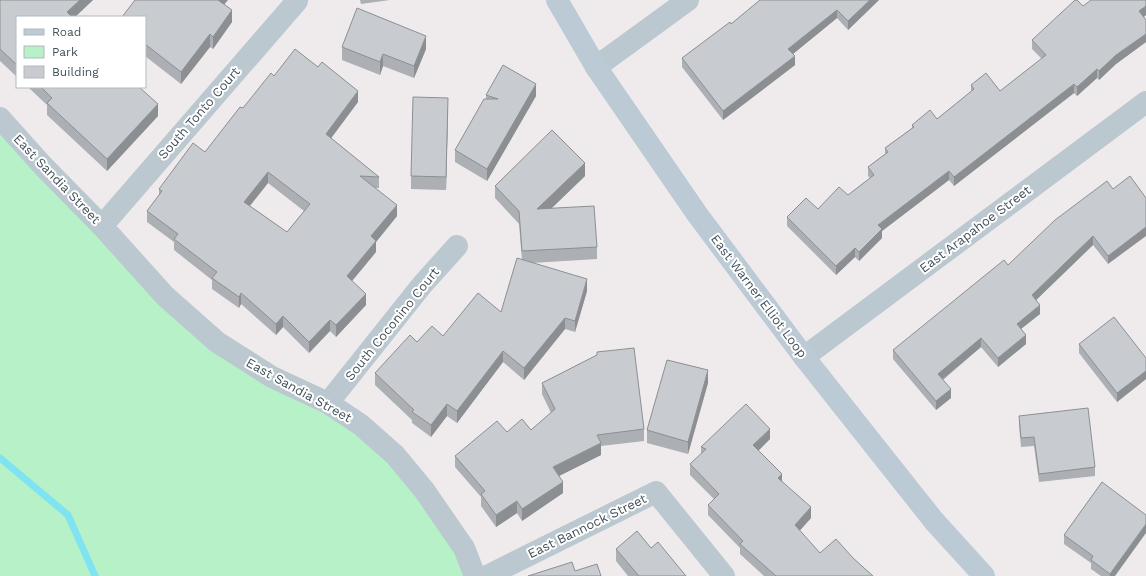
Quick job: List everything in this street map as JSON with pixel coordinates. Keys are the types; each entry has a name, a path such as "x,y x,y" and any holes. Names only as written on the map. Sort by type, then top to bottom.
{"main road":[{"name":"East Warner Elliot Loop","path":"557,0 596,67 697,214 804,357 934,522 984,576"}],"street":[{"path":"596,67 688,0"},
{"name":"South Tonto Court","path":"102,226 297,1"},
{"name":"East Arapahoe Street","path":"804,357 1146,102"},
{"name":"East Sandia Street","path":"0,118 44,167 102,226 165,296 217,342 272,377 328,403 361,425 395,455 424,490 464,548 475,576"},
{"name":"South Coconino Court","path":"328,403 422,285 457,246"},
{"name":"East Bannock Street","path":"487,576 656,492 724,576"}],"green space":[{"path":"0,118 165,296 395,455 475,576 0,576"}],"building":[{"path":"0,0 80,0 67,12 71,16 16,16 16,64 0,49"},
{"path":"135,0 218,0 232,10 213,37 210,34 181,72 146,45 146,16 123,16"},
{"path":"760,0 870,0 848,21 837,10 788,49 795,56 723,111 682,58 730,22 731,24"},
{"path":"1075,0 1083,6 1091,0 1146,0 1146,6 1139,11 1146,20 1146,34 1116,55 1099,71 1097,69 1077,87 1074,84 954,177 949,171 878,225 882,229 859,252 855,248 836,266 787,217 806,198 818,209 839,187 848,195 874,175 868,167 888,152 885,148 914,127 912,125 930,110 937,119 974,89 971,85 986,73 1000,91 1046,55 1032,40"},
{"path":"357,8 426,36 414,66 383,54 380,62 342,47"},
{"path":"295,49 318,67 322,62 358,91 326,134 379,177 360,176 397,205 371,236 376,241 347,276 366,294 336,325 330,320 309,342 283,316 276,324 241,293 239,297 212,278 217,272 174,239 178,234 147,211 162,191 159,189 193,143 205,152 240,107 243,108 271,73 274,76","holes":["268,172 310,204 287,232 244,202"]},
{"path":"503,65 536,84 487,169 455,150 484,99 498,99 486,95"},
{"path":"42,88 140,88 158,104 107,159 47,103 52,98"},
{"path":"413,97 448,98 446,177 411,176"},
{"path":"552,130 585,163 537,209 594,206 597,247 522,251 519,211 495,186"},
{"path":"1130,176 1146,198 1146,227 1108,256 1093,236 1032,295 1040,305 1017,324 1026,335 998,358 981,338 938,374 951,389 936,401 893,350 1004,260 1008,265 1055,220 1107,181 1113,189"},
{"path":"517,258 587,279 575,321 565,318 524,368 503,351 457,411 447,404 431,425 412,412 414,410 375,373 410,335 417,342 432,326 443,336 478,293 501,312"},
{"path":"1114,317 1146,358 1146,371 1117,393 1079,344"},
{"path":"634,348 644,429 597,435 601,443 553,467 563,482 522,509 517,501 496,515 481,494 485,491 455,456 497,421 507,432 522,419 531,430 555,409 542,383 597,355 597,352"},
{"path":"667,360 708,370 688,442 647,430"},
{"path":"746,404 770,429 753,445 782,474 778,478 811,507 795,525 820,553 836,539 853,558 873,576 776,576 740,544 743,541 708,505 719,494 690,464 706,449 701,447"},
{"path":"1088,408 1095,467 1039,474 1034,437 1021,438 1019,416"},
{"path":"1102,482 1146,515 1146,524 1110,574 1091,560 1093,556 1064,535"},
{"path":"637,531 651,548 658,542 686,576 639,576 616,549"},
{"path":"572,562 575,571 597,564 601,576 528,576"}],"waterway":[{"path":"0,458 68,515 95,576"}]}
